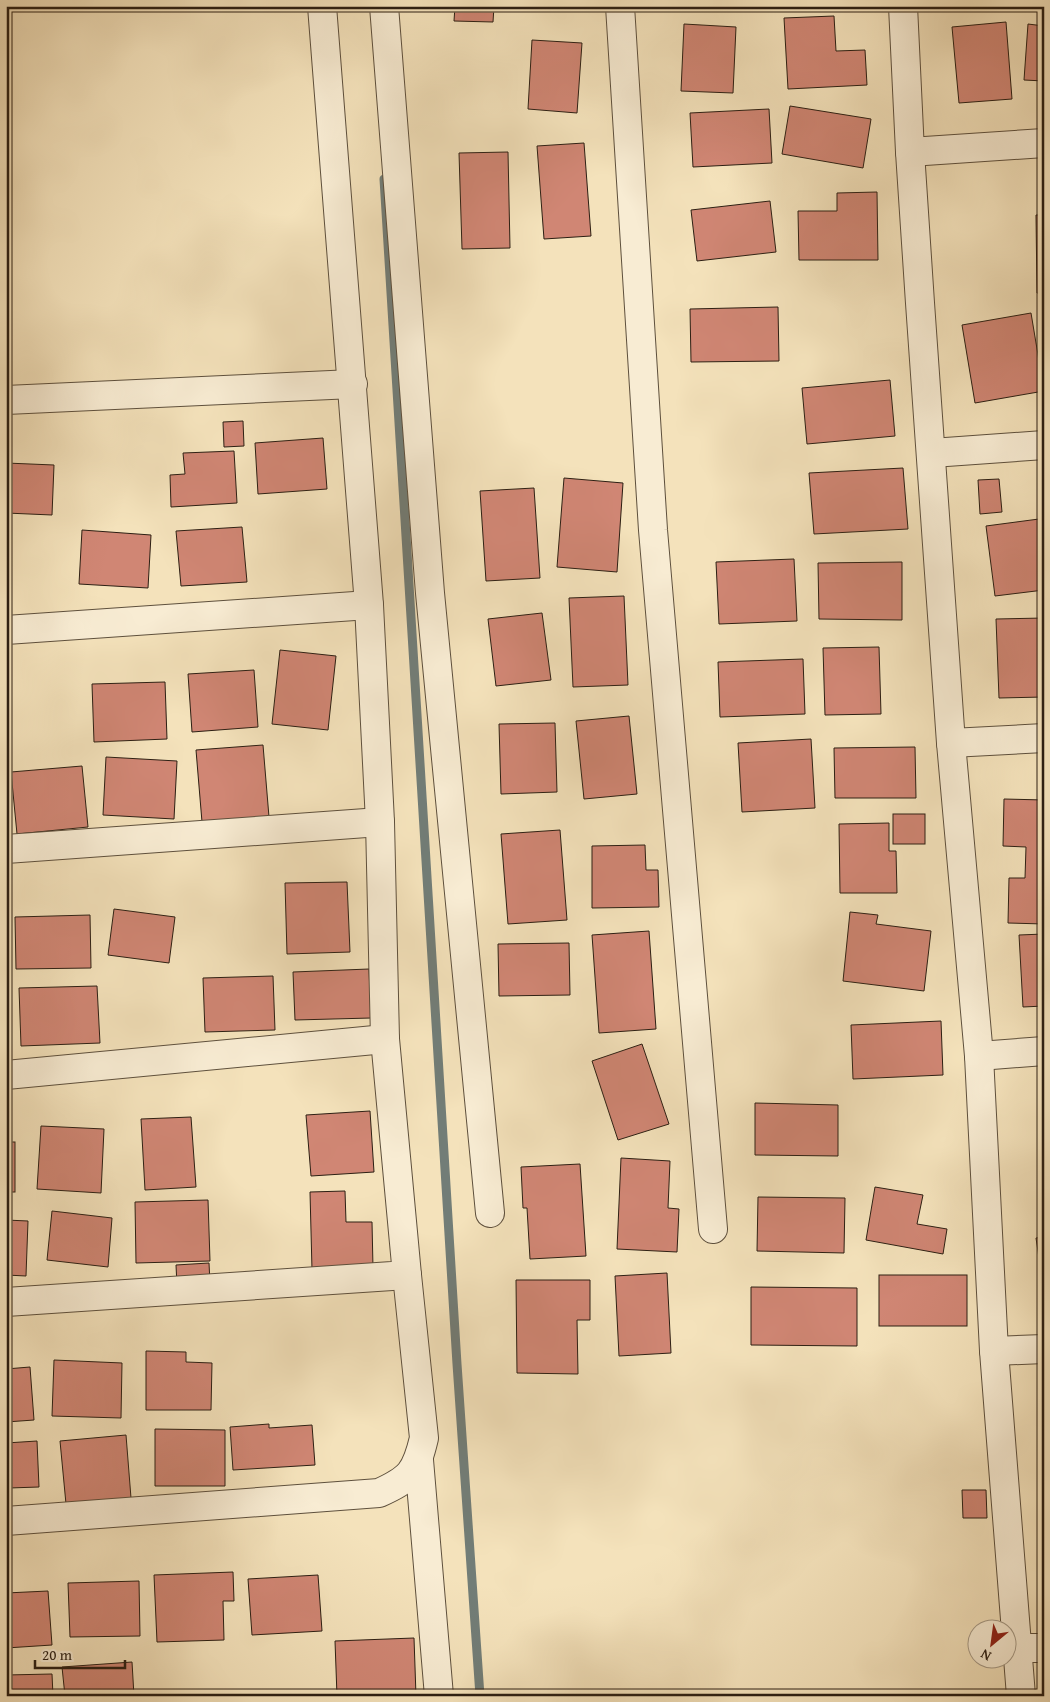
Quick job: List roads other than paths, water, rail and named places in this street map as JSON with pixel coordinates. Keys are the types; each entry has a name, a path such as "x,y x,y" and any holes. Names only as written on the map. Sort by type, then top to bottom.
{"street":[{"path":"322,6 369,606 380,822 385,1039 424,1438 419,1460 439,1696"},
{"path":"384,6 430,593 490,1213"},
{"path":"620,6 653,530 713,1229"},
{"path":"902,6 910,152 951,743 979,1056 994,1351 1031,1648 1021,1696"},
{"path":"910,152 1044,143"},
{"path":"6,400 353,384"},
{"path":"932,453 1044,445"},
{"path":"6,630 369,606"},
{"path":"951,743 1044,738"},
{"path":"6,849 380,822"},
{"path":"6,1075 385,1039"},
{"path":"979,1056 1044,1051"},
{"path":"6,1302 407,1275"},
{"path":"994,1351 1044,1349"},
{"path":"6,1521 379,1493 400,1484 419,1460"}],"waterway":[{"path":"384,179 457,1364 480,1696"}]}
